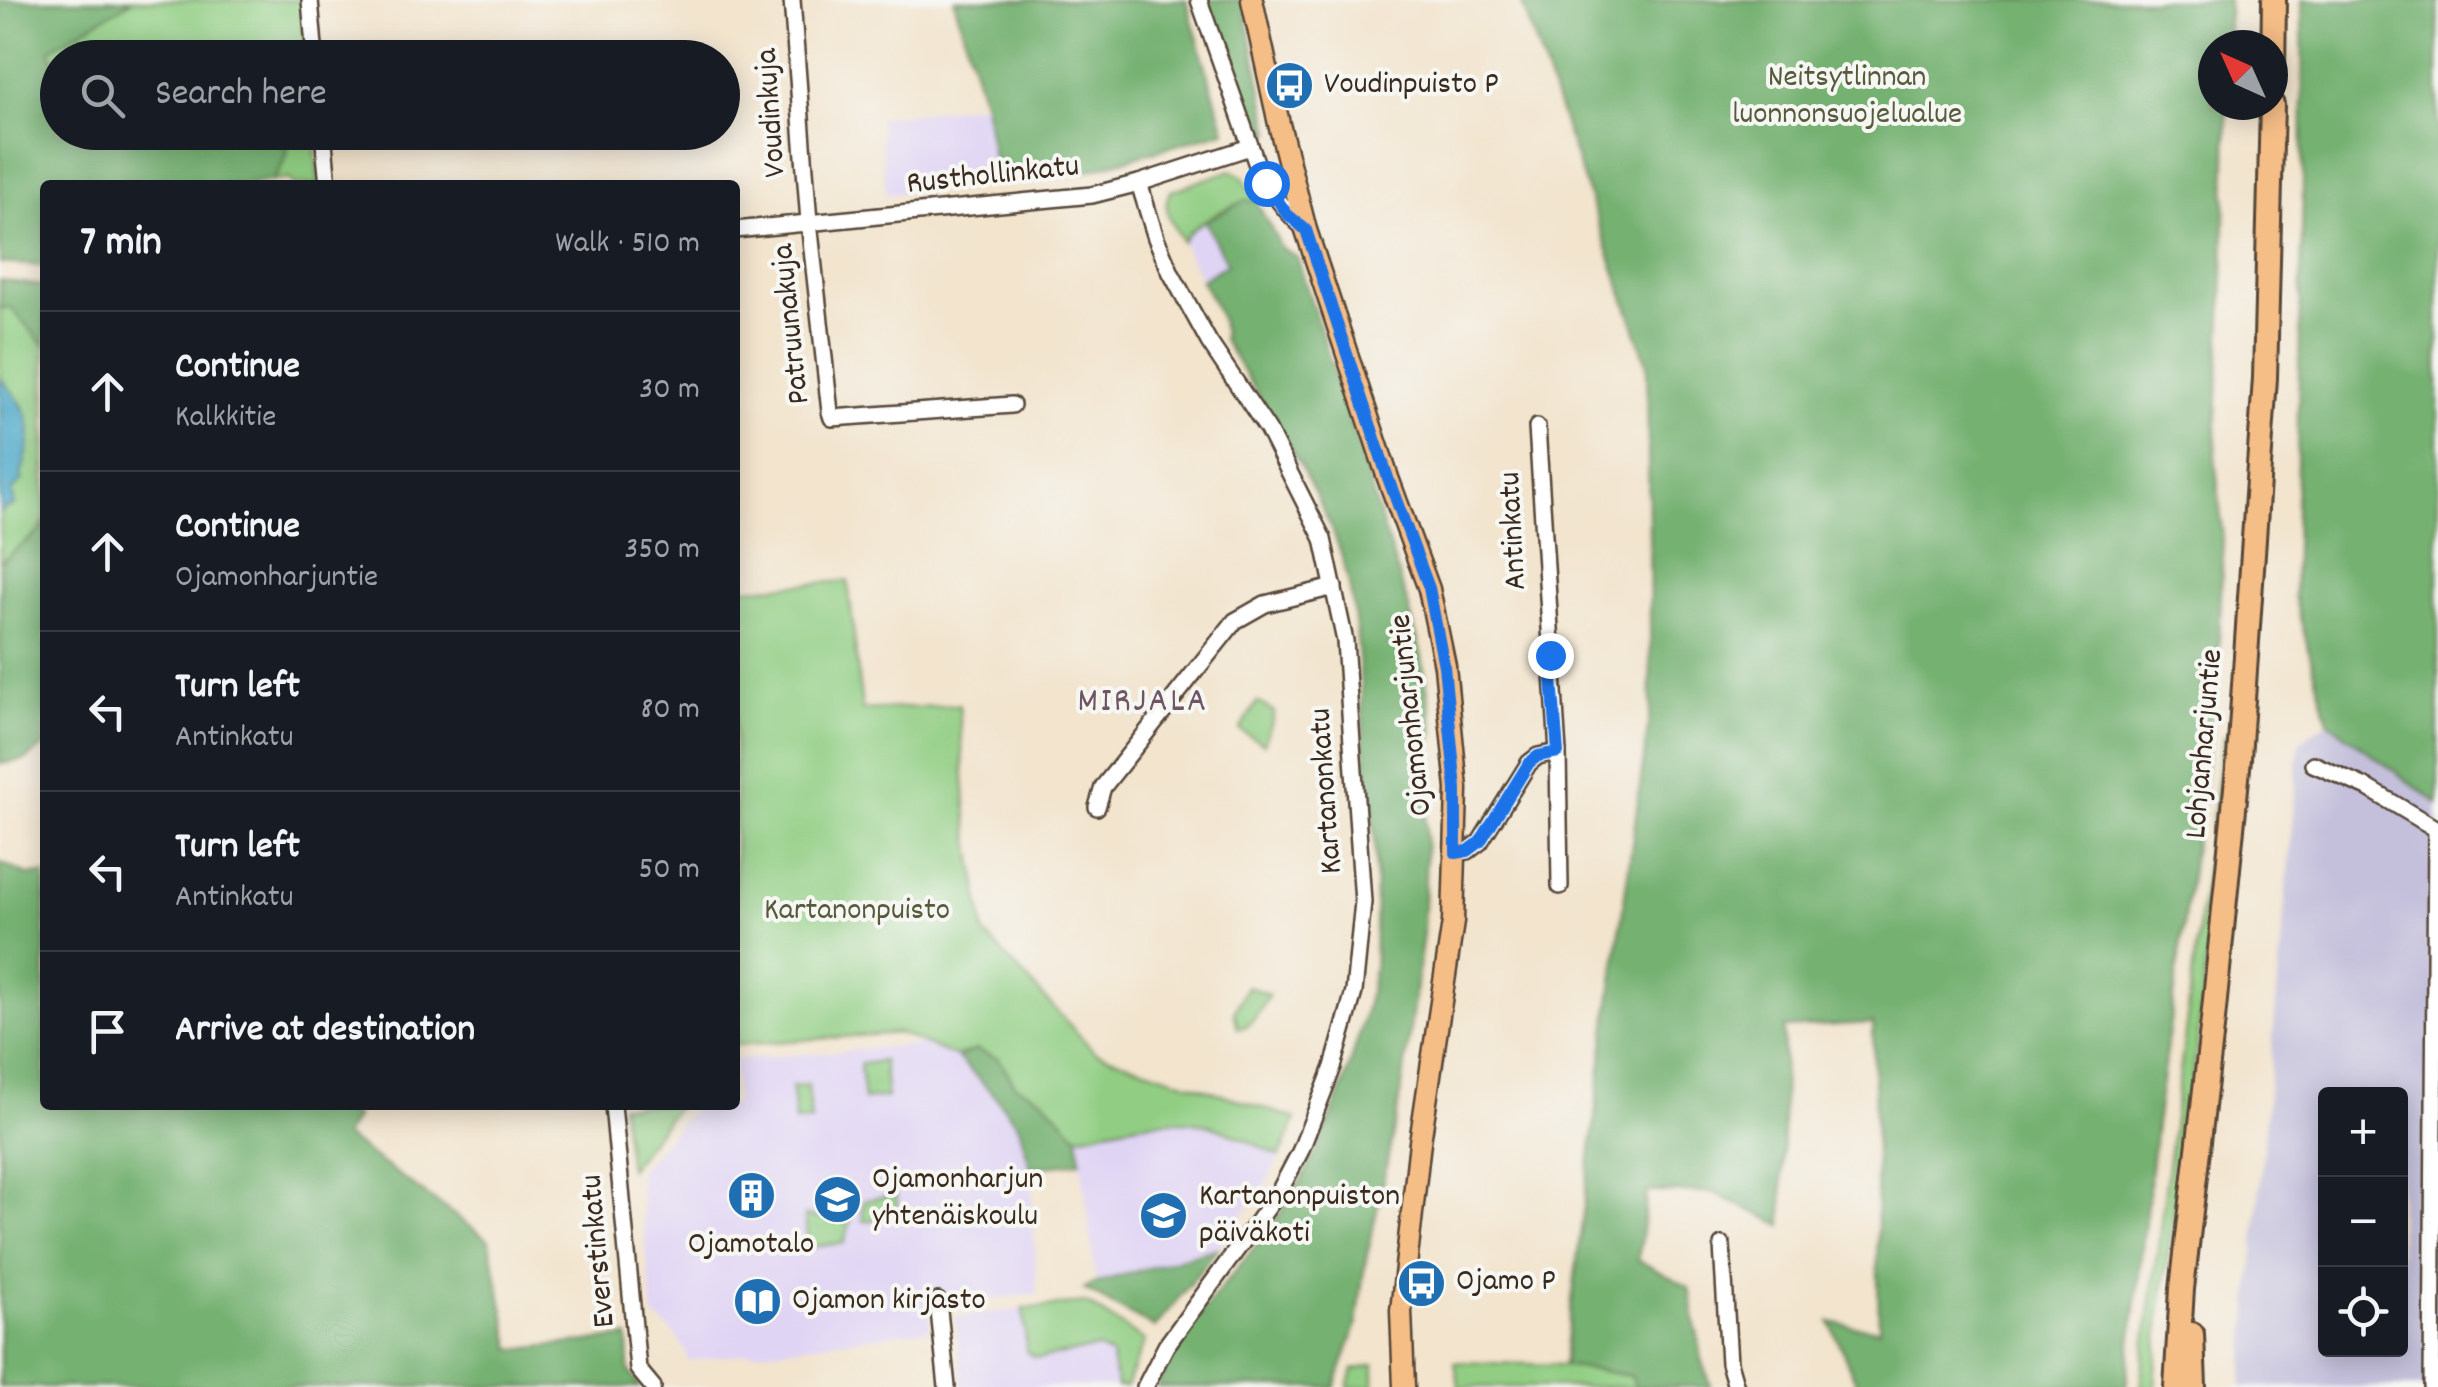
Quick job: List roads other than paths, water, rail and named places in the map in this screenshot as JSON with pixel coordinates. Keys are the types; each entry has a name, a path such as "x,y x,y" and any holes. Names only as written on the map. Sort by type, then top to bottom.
{"highway":[{"path":"2274,0 2274,30"},
{"name":"Lohjanharjuntie","path":"2176,1387 2189,1219 2239,758 2265,378 2272,120"},
{"path":"2194,1387 2192,1334 2201,1116"},
{"path":"2164,1387 2172,1306 2189,1219"}],"main road":[{"name":"Ojamonharjuntie","path":"1252,0 1306,230 1388,478 1429,588 1444,666 1456,789 1453,922 1420,1142 1402,1311 1404,1387"}],"street":[{"path":"310,0 313,40"},
{"name":"Voudinkuja","path":"792,0 810,222"},
{"path":"1199,0 1266,183 1287,214 1306,230"},
{"name":"Rusthollinkatu","path":"740,229 1092,195 1250,147"},
{"path":"324,150 327,180"},
{"name":"Kartanonkatu","path":"1138,183 1171,272 1210,342 1268,430 1322,539 1345,641 1364,902 1354,992 1333,1067 1300,1152 1251,1231 1166,1346 1146,1387"},
{"name":"Patruunakuja","path":"810,222 832,418 1012,405"},
{"name":"Antinkatu","path":"1537,427 1558,752 1560,886"},
{"path":"1097,807 1103,787 1236,621 1265,604 1334,587"},
{"path":"1456,853 1468,851 1480,842 1529,763 1538,756 1558,752"},
{"path":"2313,764 2368,788 2437,830 2432,1387"},
{"name":"Everstinkatu","path":"613,1110 638,1370 654,1387"},
{"path":"1722,1245 1729,1363 1736,1387"},
{"path":"938,1301 947,1387"}],"water":[{"path":"0,378 26,412 30,433 23,480 12,491 15,505 0,514"}],"place":[{"name":"Voudinpuisto P","path":"1289,86"},
{"name":"Ojamotalo","path":"751,1196"},
{"name":"Ojamonharjun yhtenäiskoulu","path":"837,1199"},
{"name":"Kartanonpuiston päiväkoti","path":"1164,1216"},
{"name":"Ojamo P","path":"1421,1283"},
{"name":"Ojamon kirjasto","path":"757,1302"}],"district":[{"name":"MIRJALA","path":"1143,703"}],"park label":[{"name":"Neitsytlinnan luonnonsuojelualue","path":"1847,98"},
{"name":"Kartanonpuisto","path":"857,912"}]}
